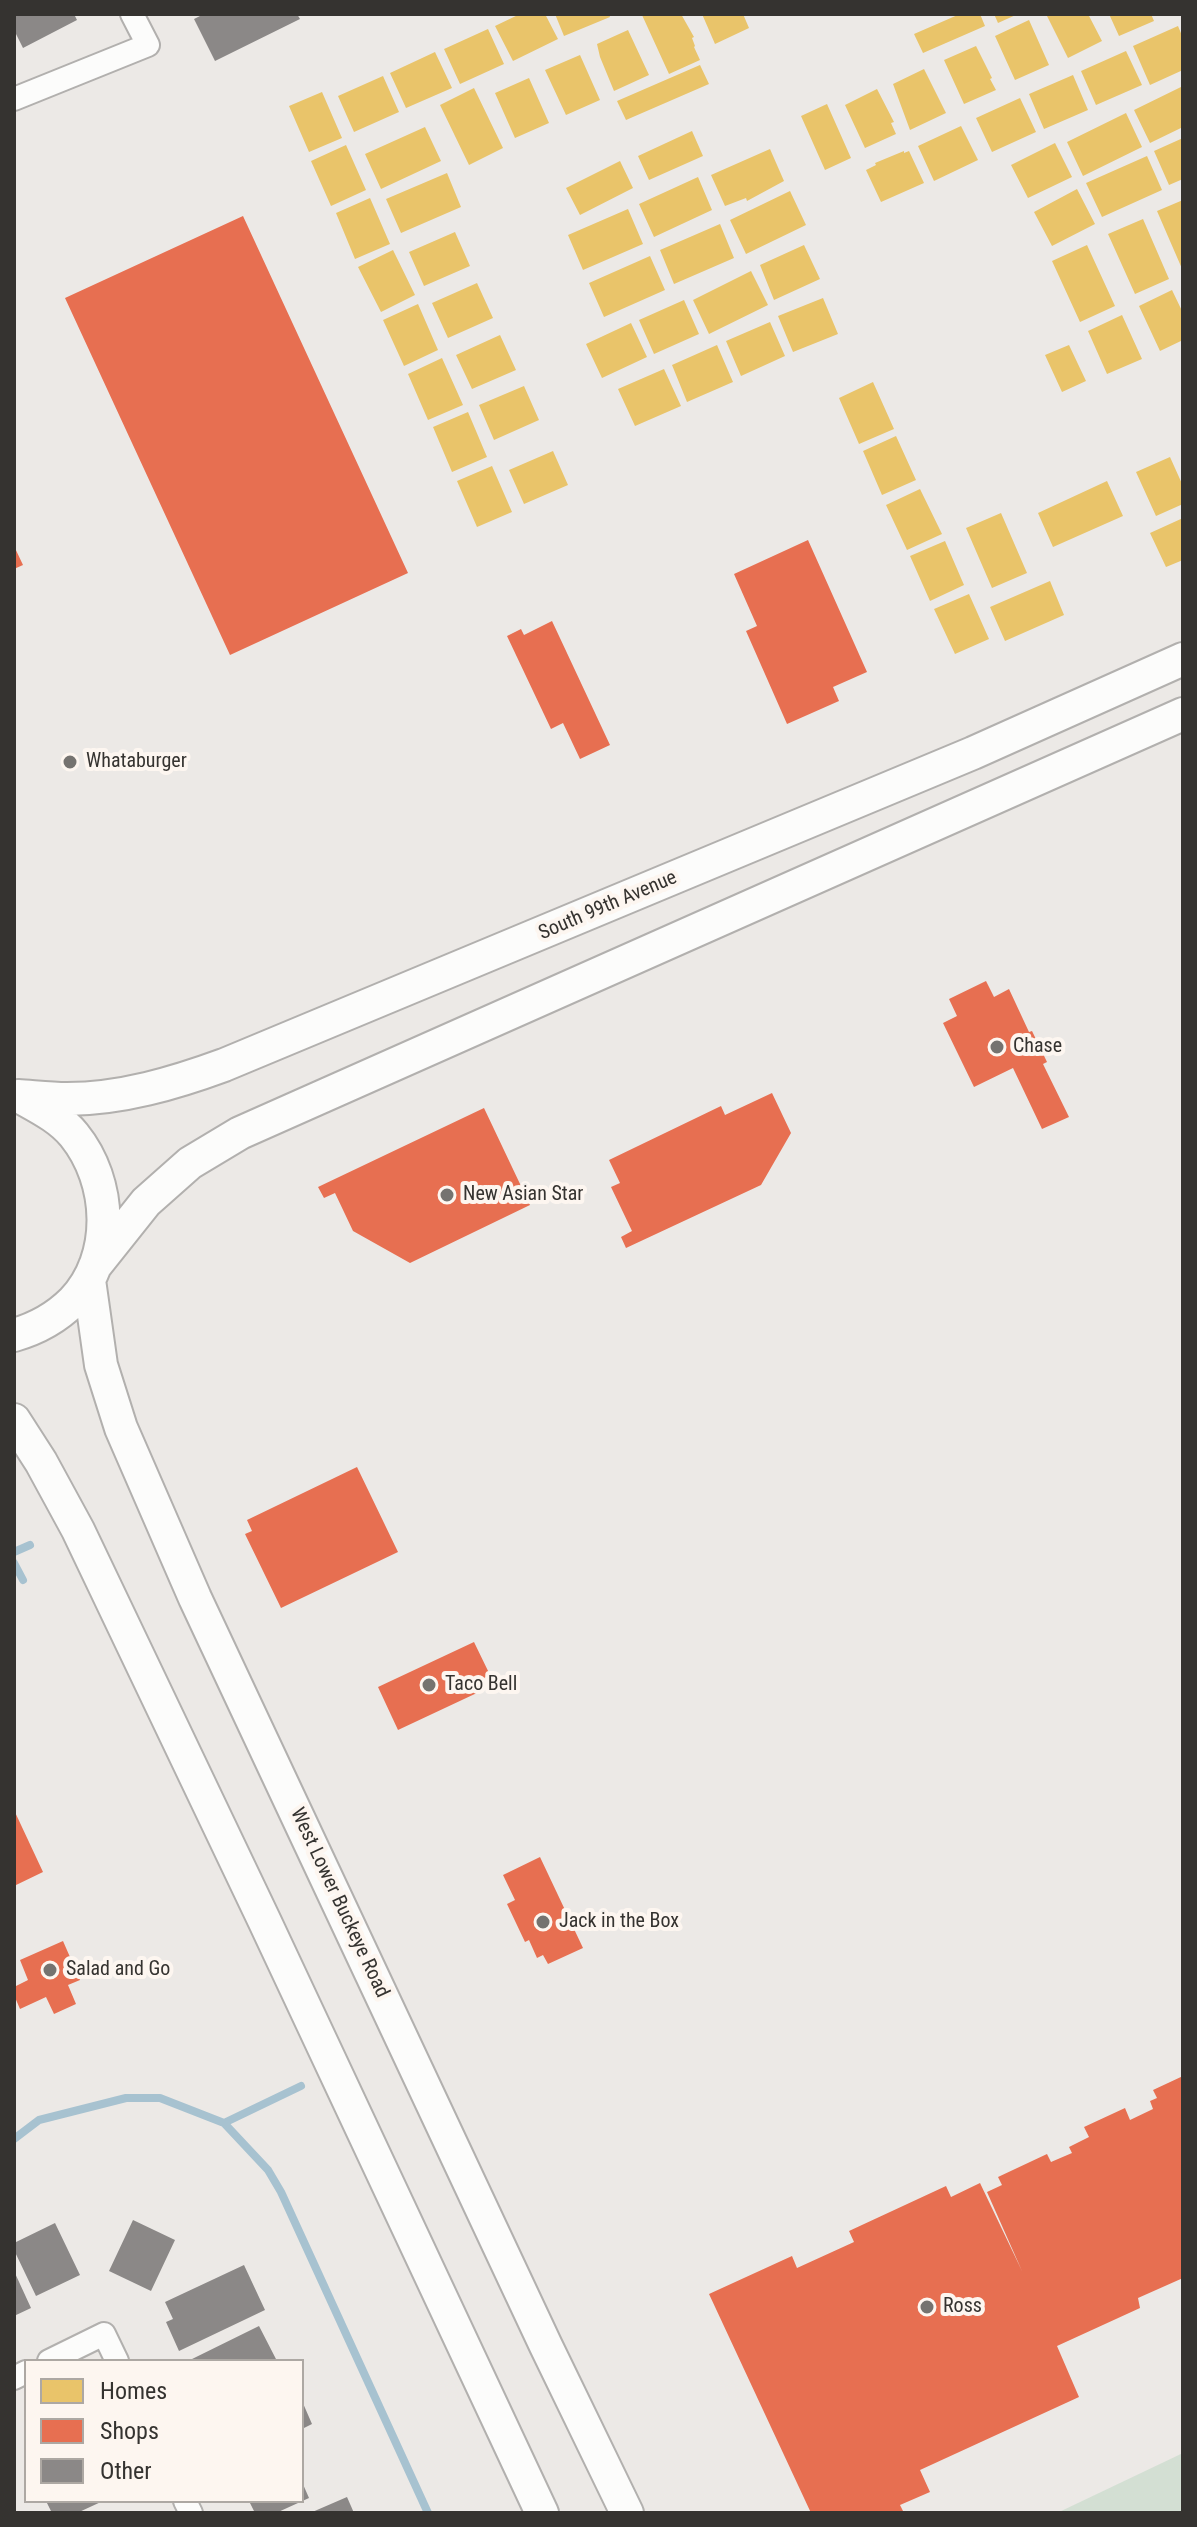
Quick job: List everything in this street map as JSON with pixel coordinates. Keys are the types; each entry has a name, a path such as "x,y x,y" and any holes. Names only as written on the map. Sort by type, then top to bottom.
{"main road":[{"name":"South 99th Avenue","path":"16,1096 69,1099 123,1093 163,1086 224,1065 946,765 1183,659"},
{"path":"14,1335 50,1318 72,1302 146,1202 190,1163 240,1133 1172,720 1142,677"},
{"path":"16,1096 48,1112 74,1135 93,1165 103,1198 104,1232 92,1273"},
{"name":"West Lower Buckeye Road","path":"92,1273 101,1365 121,1428 195,1598 627,2513"},
{"path":"14,1420 78,1530 542,2513"}],"street":[{"path":"14,99 148,45 132,14"},
{"path":"53,2359 104,2334 116,2359"}],"shaded area":[{"path":"1183,2453 1183,2513 1057,2513"}],"building: Homes":[{"path":"520,14 545,14 558,39 513,61 495,26"},
{"path":"555,14 609,14 610,17 564,36"},
{"path":"644,14 681,14 694,37 694,47 700,60 669,74"},
{"path":"702,14 743,14 749,28 715,44"},
{"path":"960,14 980,14 985,26 923,53 914,34"},
{"path":"994,14 1018,14 998,23"},
{"path":"1046,14 1088,14 1102,41 1068,58"},
{"path":"1109,14 1151,14 1154,21 1119,36"},
{"path":"1029,20 1049,65 1015,80 995,36"},
{"path":"1178,26 1183,38 1183,70 1150,85 1133,46"},
{"path":"488,29 504,64 460,84 444,49"},
{"path":"628,30 649,75 614,91 597,44"},
{"path":"976,46 996,90 964,104 944,60"},
{"path":"1126,51 1142,85 1096,105 1081,71"},
{"path":"435,52 452,88 406,108 390,73"},
{"path":"580,55 600,100 566,115 545,70"},
{"path":"700,65 709,84 626,120 617,101"},
{"path":"924,69 946,113 910,130 893,84"},
{"path":"1073,75 1088,110 1044,129 1029,94"},
{"path":"383,76 399,112 354,132 338,96"},
{"path":"529,78 549,123 515,138 495,93"},
{"path":"1183,86 1183,127 1150,143 1134,110"},
{"path":"474,88 503,148 469,165 440,105"},
{"path":"877,89 894,122 891,123 896,134 865,148 845,105"},
{"path":"322,92 342,138 309,152 289,106"},
{"path":"1020,98 1036,132 992,152 976,118"},
{"path":"827,104 851,158 825,170 801,116"},
{"path":"1126,113 1142,147 1083,176 1067,142"},
{"path":"961,126 978,160 934,181 918,146"},
{"path":"425,127 441,161 381,189 365,154"},
{"path":"692,131 703,156 649,180 638,156"},
{"path":"1183,138 1183,179 1169,185 1154,151"},
{"path":"1055,143 1072,177 1028,198 1011,165"},
{"path":"346,145 366,190 331,206 311,161"},
{"path":"770,149 784,181 747,201 746,198 725,206 711,175"},
{"path":"909,151 924,183 881,202 866,170"},
{"path":"1147,156 1162,190 1102,217 1086,183"},
{"path":"620,161 633,188 580,215 566,188"},
{"path":"447,173 461,207 401,233 386,199"},
{"path":"698,177 712,210 654,237 639,204"},
{"path":"1077,189 1095,224 1052,246 1034,212"},
{"path":"790,191 806,225 746,254 730,220"},
{"path":"370,198 390,244 355,259 336,213"},
{"path":"1183,200 1183,271 1157,211"},
{"path":"628,209 643,244 583,270 568,235"},
{"path":"1143,219 1169,279 1135,294 1108,234"},
{"path":"720,224 734,258 674,284 660,250"},
{"path":"455,232 470,266 424,286 409,252"},
{"path":"804,245 820,279 774,300 760,265"},
{"path":"1087,245 1115,306 1080,322 1052,261"},
{"path":"393,250 415,295 381,312 358,267"},
{"path":"650,256 665,290 604,317 589,283"},
{"path":"751,271 768,305 709,334 693,300"},
{"path":"477,283 493,318 448,338 432,303"},
{"path":"1172,290 1183,313 1183,340 1160,351 1139,306"},
{"path":"823,298 838,334 793,352 778,316"},
{"path":"684,300 699,334 654,354 639,320"},
{"path":"418,304 438,350 404,366 383,320"},
{"path":"1122,315 1142,359 1107,374 1088,331"},
{"path":"770,322 785,356 741,376 726,341"},
{"path":"631,323 647,357 602,378 586,344"},
{"path":"500,335 516,370 472,389 456,355"},
{"path":"717,345 733,382 687,402 672,365"},
{"path":"1069,345 1086,381 1062,392 1045,355"},
{"path":"442,358 463,405 428,420 408,374"},
{"path":"664,369 681,406 635,426 618,389"},
{"path":"873,382 894,429 859,444 839,398"},
{"path":"524,386 539,420 494,440 479,405"},
{"path":"468,412 487,457 452,472 433,427"},
{"path":"896,436 916,480 882,495 863,451"},
{"path":"553,451 568,485 524,504 509,470"},
{"path":"1170,457 1183,486 1183,504 1156,516 1136,472"},
{"path":"492,466 512,512 477,527 457,481"},
{"path":"1107,481 1123,516 1053,547 1038,513"},
{"path":"920,489 942,534 907,550 886,505"},
{"path":"1001,513 1027,573 992,588 966,528"},
{"path":"1183,518 1183,560 1166,567 1150,533"},
{"path":"945,541 964,585 930,601 910,556"},
{"path":"1050,581 1064,615 1005,641 990,607"},
{"path":"969,594 989,639 955,654 934,609"}],"building: Shops":[{"path":"243,216 408,573 230,655 65,298"},
{"path":"808,540 867,672 833,687 839,701 787,724 746,631 757,626 734,574"},
{"path":"14,546 23,565 14,569"},
{"path":"552,621 610,745 580,759 563,723 551,729 507,636 521,629 524,635"},
{"name":"Chase","path":"986,981 994,997 1009,989 1047,1062 1043,1064 1069,1117 1042,1129 1013,1068 974,1087 943,1023 957,1016 949,999"},
{"path":"772,1093 791,1133 761,1185 626,1248 621,1237 632,1231 611,1187 620,1183 609,1160 721,1106 725,1115"},
{"path":"484,1108 530,1205 410,1263 353,1231 335,1193 324,1198 318,1187"},
{"path":"357,1467 398,1552 281,1608 245,1534 252,1531 247,1520"},
{"name":"Taco Bell","path":"474,1642 490,1675 474,1683 479,1692 398,1730 378,1687"},
{"path":"14,1810 43,1872 14,1886"},
{"name":"Jack in the Box","path":"540,1857 583,1948 548,1964 543,1955 537,1958 529,1940 525,1942 507,1904 515,1900 503,1875"},
{"name":"Salad and Go","path":"63,1941 80,1980 68,1985 76,2004 54,2014 46,1997 20,2009 14,1987 28,1980 20,1960"},
{"path":"1183,2076 1183,2278 1138,2298 1140,2308 1057,2346 1079,2397 920,2470 930,2492 900,2505 904,2513 811,2513 709,2294 792,2256 797,2268 854,2242 849,2231 946,2186 951,2197 980,2183 1022,2271 987,2192 1002,2185 998,2177 1047,2154 1051,2162 1072,2153 1069,2147 1089,2137 1084,2127 1125,2108 1130,2120 1153,2109 1150,2101 1157,2098 1153,2090"}],"building: Other":[{"path":"14,14 74,14 77,20 23,48 14,30"},
{"path":"204,14 297,14 300,19 215,61 194,19"},
{"path":"133,2220 175,2240 151,2291 109,2271"},
{"path":"55,2223 80,2275 36,2296 14,2250 14,2243"},
{"path":"244,2265 265,2310 179,2351 166,2322 173,2319 165,2302"},
{"path":"14,2271 31,2308 14,2316"},
{"path":"259,2326 276,2359 192,2359"},
{"path":"304,2406 312,2424 304,2428"},
{"path":"347,2497 354,2513 310,2513"},
{"path":"47,2503 99,2503 77,2513 52,2513"},
{"path":"250,2503 298,2503 276,2513 255,2513"}],"waterway":[{"path":"14,1552 30,1545"},
{"path":"14,1563 23,1580"},
{"path":"224,2123 301,2086"},
{"path":"14,2139 39,2120 126,2098 160,2098 224,2123 268,2170 281,2192 428,2513"}],"place":[{"name":"Whataburger","path":"70,762"},
{"name":"Chase","path":"997,1047"},
{"name":"New Asian Star","path":"447,1195"},
{"name":"Taco Bell","path":"429,1685"},
{"name":"Jack in the Box","path":"543,1922"},
{"name":"Salad and Go","path":"50,1970"},
{"name":"Ross","path":"927,2307"}]}
